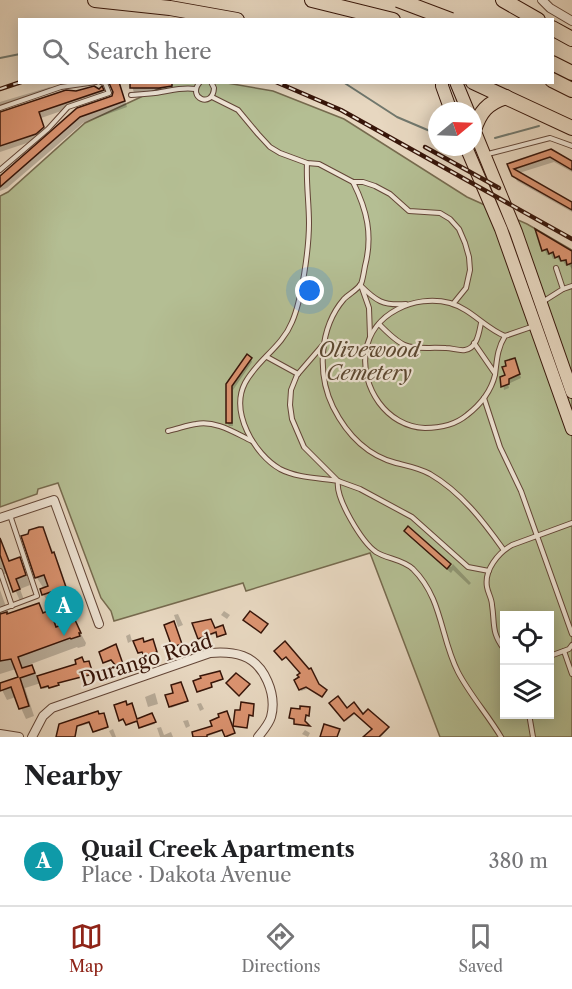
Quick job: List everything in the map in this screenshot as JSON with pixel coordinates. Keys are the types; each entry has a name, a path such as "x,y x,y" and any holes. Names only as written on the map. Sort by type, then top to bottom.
{"highway":[{"path":"95,0 170,8 226,18"},
{"path":"312,0 386,18"},
{"path":"398,0 446,18"},
{"path":"503,0 534,18"},
{"path":"554,28 572,39"},
{"path":"554,64 572,73"},
{"path":"554,81 572,90"},
{"path":"477,84 572,128"},
{"path":"482,112 493,101 506,97"}],"main road":[{"path":"419,0 426,18"},
{"path":"443,84 448,102"},
{"path":"457,84 464,102"},
{"path":"482,150 516,232 572,392"},
{"path":"470,156 501,228 572,429"}],"street":[{"path":"542,0 550,8 572,21"},
{"path":"0,518 54,500 99,624"},
{"name":"Durango Road","path":"32,737 44,716 52,708 210,653 224,652 245,656 260,669 271,688 273,704 271,717 258,737"},
{"path":"0,734 18,737"}],"lane":[{"path":"0,108 61,87 82,84"},
{"path":"0,170 48,129 68,107 109,93 105,84"},
{"path":"199,84 195,89 196,95 206,100 212,97"},
{"path":"211,84 214,88 212,97"},
{"path":"131,95 163,92 170,89 195,89"},
{"path":"212,97 238,110 270,147 280,153 307,163 319,164 353,182 375,186 390,194 409,211 440,213 450,219 459,229 469,257 470,270 465,288 453,304"},
{"path":"484,155 550,138 572,146"},
{"path":"307,163 309,224 300,296 292,322 285,335 250,374 243,386 242,417 252,441 269,462 281,470 294,475 338,481 360,489 412,517 468,567 489,571"},
{"path":"353,182 368,219 368,255 360,285 344,299 337,310 323,346 298,374 291,390 290,405 296,431 304,447 338,481 338,492 342,503 364,540 379,554 404,562 412,568 434,597 451,656 459,674 501,737"},
{"path":"556,268 563,289"},
{"path":"360,285 369,308 370,337 364,363 367,378 379,403 390,416 416,428 444,427 467,416 490,390 495,374 498,346 505,336 535,326"},
{"path":"360,285 378,301 386,304 409,304"},
{"path":"541,303 572,286"},
{"path":"370,337 379,324 398,308 421,301 453,304 505,336"},
{"path":"379,324 406,347 465,350 478,338 482,323"},
{"path":"474,343 495,374"},
{"path":"323,346 323,375 327,390 340,420 355,441 378,457 415,467 431,475 457,494 478,514 503,549"},
{"path":"267,357 298,374"},
{"path":"484,398 501,447 521,491 572,634"},
{"path":"168,431 208,423 252,441"},
{"path":"0,610 37,597 9,515"},
{"path":"500,642 493,624 493,608 487,588 489,571 503,549 572,523"},
{"path":"0,571 12,606"},
{"path":"554,654 569,649 572,645"},
{"path":"564,651 572,674"},
{"path":"531,719 533,737"}],"green space":[{"name":"Olivewood Cemetery","path":"169,84 233,84 273,91 344,119 467,197 527,224 572,250 572,737 440,737 370,553 246,591 243,583 114,621 111,611 101,598 58,483 38,489 37,494 0,507 0,196 8,192 85,123"}],"building":[{"path":"109,84 120,84 125,101 80,117 0,187 0,176 77,108 112,96 113,92"},
{"path":"130,84 172,84 172,86 159,88 130,88"},
{"path":"94,86 99,89 102,86 104,90 39,112 44,127 36,134 0,146 0,112 66,90 76,91"},
{"path":"551,149 572,161 572,170 550,157 514,169 572,202 572,210 512,176 507,164"},
{"path":"535,229 572,251 572,263 567,265 566,260 561,261 559,256 555,258 553,252 549,254 547,249 542,251"},
{"path":"247,354 252,358 232,386 232,423 226,423 226,384"},
{"path":"515,358 520,374 509,379 509,384 501,387 500,377 505,375 502,367 506,366 505,361"},
{"path":"408,526 451,564 447,569 404,531"},
{"path":"43,527 52,553 54,552 69,596 55,603 51,592 42,595 40,589 48,586 44,575 35,578 21,536"},
{"path":"0,538 9,561 20,557 26,575 16,579 20,589 13,592 0,555"},
{"path":"39,603 43,613 50,610 56,627 75,620 81,633 79,633 80,636 18,657 22,668 32,665 35,673 20,678 29,706 19,709 11,687 0,691 0,683 18,677 11,659 0,661 0,614 7,612 7,614"},
{"path":"250,611 268,624 261,633 243,620"},
{"path":"211,619 215,628 223,625 226,634 217,637 216,632 198,639 192,623"},
{"path":"174,621 182,644 172,647 164,625"},
{"path":"143,638 144,642 153,639 157,652 144,656 142,652 138,653 133,641"},
{"path":"285,641 309,669 311,668 319,684 327,690 322,697 306,687 299,690 294,680 299,677 297,675 300,673 286,657 282,660 274,651"},
{"path":"116,644 123,664 116,666 111,660 103,663 99,652"},
{"path":"82,657 84,662 89,661 93,674 58,683 59,685 49,688 48,686 41,688 37,676 76,664 75,660"},
{"path":"220,671 223,679 211,683 212,687 197,692 193,681 201,678 200,676"},
{"path":"236,673 250,684 239,696 226,683"},
{"path":"181,682 188,701 169,707 165,695 173,693 171,685"},
{"path":"338,696 347,708 354,702 363,714 368,709 389,727 379,737 363,737 372,729 354,713 344,721 329,703"},
{"path":"126,701 127,705 132,703 137,719 152,713 156,722 139,728 137,721 126,725 123,719 119,721 114,705"},
{"path":"241,702 254,704 253,716 249,715 247,728 233,726 235,710 240,710"},
{"path":"300,706 310,707 309,716 306,715 305,721 310,726 294,724 294,719 289,718 291,708 300,709"},
{"path":"98,711 99,714 104,713 108,727 93,732 89,722 77,726 75,737 56,737 59,724"},
{"path":"227,711 235,733 225,737 222,730 207,735 207,737 193,737 192,732 212,726 210,721 219,717 218,714"},
{"path":"324,724 340,729 337,737 320,737"}],"waterway":[{"path":"0,58 18,54"},
{"path":"346,84 397,117 428,130"},
{"path":"495,138 539,126"}],"railway":[{"path":"0,89 18,83"},
{"path":"281,84 341,110 572,239"},
{"path":"425,147 499,188"}],"place":[{"name":"Quail Creek Apartments","path":"64,636"}]}
